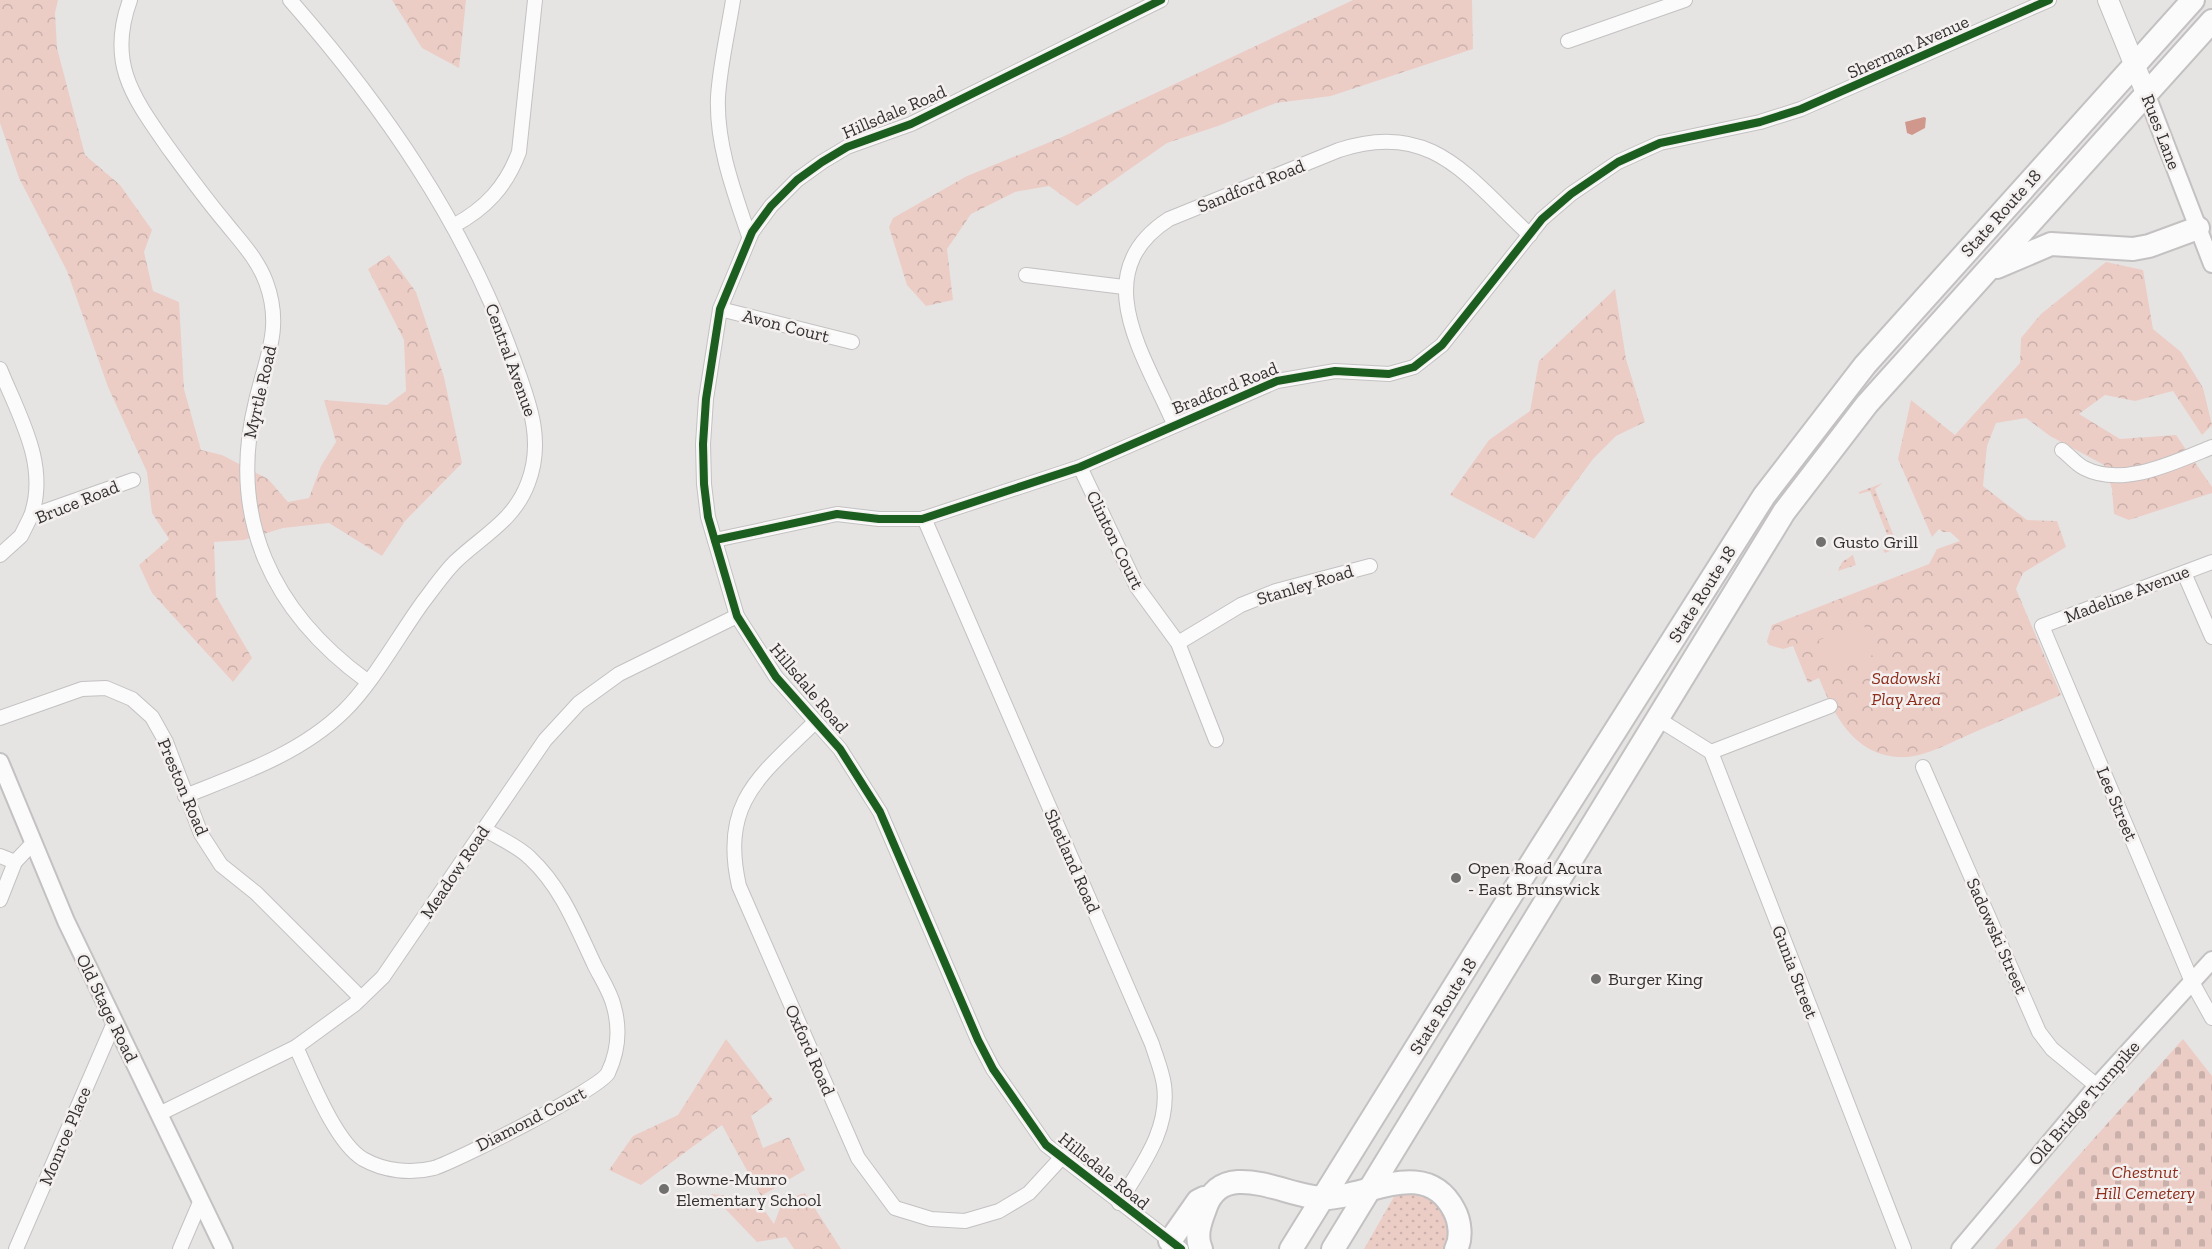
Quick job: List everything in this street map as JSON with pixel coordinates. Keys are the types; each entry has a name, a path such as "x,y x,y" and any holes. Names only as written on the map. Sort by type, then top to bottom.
{"highway":[{"name":"State Route 18","path":"1291,1249 1764,496 1865,365 2133,64 2193,0"},
{"name":"State Route 18","path":"1333,1249 1658,719 1709,631 1784,512 1868,404 2212,21"},
{"path":"1959,303 1996,267 2051,244 2133,249 2149,246 2198,228"},
{"path":"1176,1245 1198,1202 1218,1188 1245,1182 1273,1185 1323,1199 1349,1196 1373,1186 1408,1181 1430,1187 1449,1200 1459,1218 1459,1243 1456,1249"},
{"path":"1201,1249 1198,1228 1210,1194"}],"main road":[{"name":"Rues Lane","path":"2108,0 2146,93"}],"street":[{"name":"Myrtle Road","path":"130,0 124,20 122,45 125,70 133,95 199,191 254,257 269,293 273,319 272,345 256,399 247,457 250,515 261,551 273,577 303,623 342,662 367,681"},
{"name":"Central Avenue","path":"185,795 260,766 304,742 345,710 455,562 510,516 523,495 534,460 535,424 528,399 504,333 474,265 398,136 358,80 290,0"},
{"path":"453,226 476,213 495,196 509,176 519,152 535,0"},
{"path":"733,0 718,97 721,138 727,166 749,236"},
{"name":"Hillsdale Road","path":"1161,0 911,124 847,147 797,180 771,206 749,236 720,309 706,399 703,444 708,517 737,616 761,657 840,749 880,812 978,1040 993,1069 1046,1145 1176,1245"},
{"path":"1568,41 1685,0"},
{"name":"Sherman Avenue","path":"1778,117 1840,95 2049,0"},
{"name":"Rues Lane","path":"2146,93 2212,264"},
{"name":"Bradford Road","path":"715,540 837,514 879,519 924,518 1080,467 1174,424 1296,376 1335,371 1389,374 1414,367 1442,345 1542,219 1571,194 1618,162 1660,143 1778,117"},
{"name":"Sandford Road","path":"1174,424 1127,314 1124,287 1130,263 1142,240 1169,219 1339,150 1375,140 1409,142 1441,155 1530,235"},
{"path":"1026,275 1124,287"},
{"name":"Avon Court","path":"720,309 852,342"},
{"path":"0,369 35,455 39,483 31,516"},
{"path":"2062,450 2084,468 2113,474 2145,471 2212,447"},
{"name":"Clinton Court","path":"1080,467 1137,587 1178,643 1216,740"},
{"name":"Bruce Road","path":"0,555 21,536 31,516 133,480"},
{"name":"Shetland Road","path":"924,518 1152,1044 1164,1083 1166,1111 1154,1146 1119,1203"},
{"name":"Madeline Avenue","path":"2042,626 2212,562"},
{"name":"Stanley Road","path":"1178,643 1241,605 1370,566"},
{"path":"2184,573 2212,637"},
{"name":"Meadow Road","path":"159,1114 296,1047 361,998 383,977 545,740 579,703 619,674 737,616"},
{"name":"Lee Street","path":"2042,626 2192,982 2212,1018"},
{"name":"Preston Road","path":"0,718 82,689 106,688 132,699 152,717 165,742 201,834 221,865 256,893 361,998"},
{"path":"1658,719 1711,752 1830,706"},
{"name":"Oxford Road","path":"815,722 756,780 742,804 734,830 733,860 739,886 858,1158 895,1208 931,1219 965,1221 999,1211 1029,1193 1063,1156"},
{"name":"Gunia Street","path":"1711,752 1904,1249"},
{"name":"Old Stage Road","path":"0,762 33,843 114,1023 224,1249"},
{"name":"Sadowski Street","path":"1923,767 2039,1032 2052,1049 2097,1086"},
{"name":"Diamond Court","path":"296,1047 340,1134 361,1157 396,1170 435,1167 561,1105 588,1090 606,1076 616,1052 618,1030 614,1005 557,888 528,856 484,829"},
{"path":"0,900 15,862 33,843"},
{"path":"0,856 15,862"},
{"name":"Old Bridge Turnpike","path":"1960,1249 2097,1086 2212,960"},
{"name":"Monroe Place","path":"16,1249 114,1023"},
{"path":"180,1249 201,1200"}],"green space":[{"path":"0,0 58,0 55,13 57,48 85,155 120,185 152,230 144,252 153,291 179,302 184,389 201,450 222,455 268,479 288,502 309,498 321,466 336,442 324,400 387,405 406,391 404,340 368,269 389,255 416,292 444,377 462,463 405,521 382,556 329,523 283,528 244,540 214,542 216,596 252,658 233,682 152,593 139,565 169,539 152,513 147,472 108,387 67,271 19,178 0,123"},
{"path":"392,0 466,0 459,68 422,48"},
{"path":"1353,0 1472,0 1473,49 1331,96 1276,103 1167,143 1077,206 1049,186 1015,192 971,214 947,249 953,300 926,306 907,285 889,227 893,218 967,176 1062,137"},
{"name":"Sadowski Play Area","path":"2106,262 2143,270 2153,329 2181,352 2203,388 2212,425 2202,435 2173,391 2135,401 2105,395 2079,414 2120,439 2176,435 2212,487 2212,493 2129,520 2114,514 2112,489 2104,465 2050,436 2026,418 1996,423 1987,446 1983,486 2027,520 2057,521 2066,547 2023,573 2016,589 2061,695 1923,754 1908,757 1875,752 1850,734 1832,708 1819,678 1808,683 1793,646 1783,649 1769,645 1767,641 1772,625 1929,564 1937,549 1960,541 1950,532 1943,532 1939,529 1932,537 1898,459 1911,400 1955,435 2020,363 2021,338 2041,314"},
{"path":"1615,289 1626,359 1645,422 1616,436 1593,459 1534,539 1450,495 1489,440 1530,411 1539,361"},
{"path":"1883,483 1875,489 1897,544 1905,542 1907,544 1885,553 1883,550 1892,547 1870,491 1859,494 1859,492"},
{"path":"1853,555 1856,565 1838,571 1842,562"},
{"path":"1864,625 1873,655 1828,670 1819,640"},
{"path":"726,1039 773,1100 751,1116 763,1148 789,1137 805,1170 761,1196 722,1125 641,1185 609,1170 633,1136 678,1115"},
{"name":"Chestnut Hill Cemetery","path":"2183,1039 2212,1076 2212,1249 1995,1249"},
{"path":"1407,1191 1429,1197 1443,1209 1449,1227 1446,1249 1364,1249 1395,1195"},
{"path":"805,1193 841,1249 794,1249 786,1237 757,1242 711,1194 756,1198 774,1224 783,1200"}],"shaded area":[{"path":"1926,118 1925,128 1912,135 1907,133 1905,122"}],"cycle path":[{"path":"1161,0 911,124 847,147 797,180 771,206 752,232 720,309 706,399 703,444 708,517 737,616 776,677 840,749 880,812 978,1040 993,1069 1046,1145 1181,1249"},
{"path":"715,540 837,514 879,519 922,519 1080,467 1277,381 1335,371 1389,374 1414,367 1442,345 1542,219 1571,194 1618,162 1660,143 1760,122 1801,109 2049,0"}],"place":[{"name":"Gusto Grill","path":"1821,542"},
{"name":"Open Road Acura - East Brunswick","path":"1456,878"},
{"name":"Burger King","path":"1596,979"},
{"name":"Bowne-Munro Elementary School","path":"664,1189"}]}
